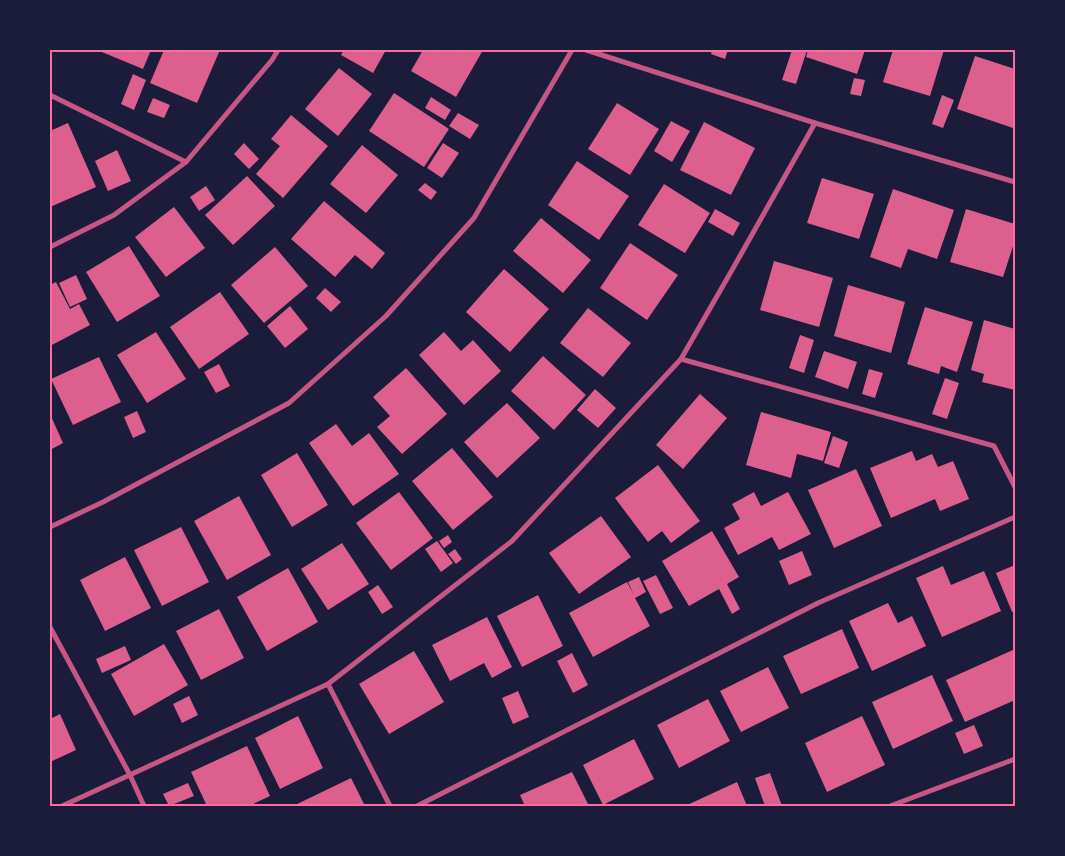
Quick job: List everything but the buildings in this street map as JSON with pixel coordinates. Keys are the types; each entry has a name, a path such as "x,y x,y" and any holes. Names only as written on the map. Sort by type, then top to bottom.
{"street":[{"path":"50,247 114,215 186,162 272,60 278,50"},
{"path":"50,528 103,502 289,402 386,316 474,218 572,50"},
{"path":"586,50 815,123 1015,182"},
{"path":"50,95 186,162"},
{"path":"62,806 328,684 512,541 680,358 815,123"},
{"path":"680,358 994,446 1015,488"},
{"path":"417,806 818,603 1015,517"},
{"path":"50,627 130,775 144,806"},
{"path":"328,684 390,806"},
{"path":"890,806 1015,760"}]}
